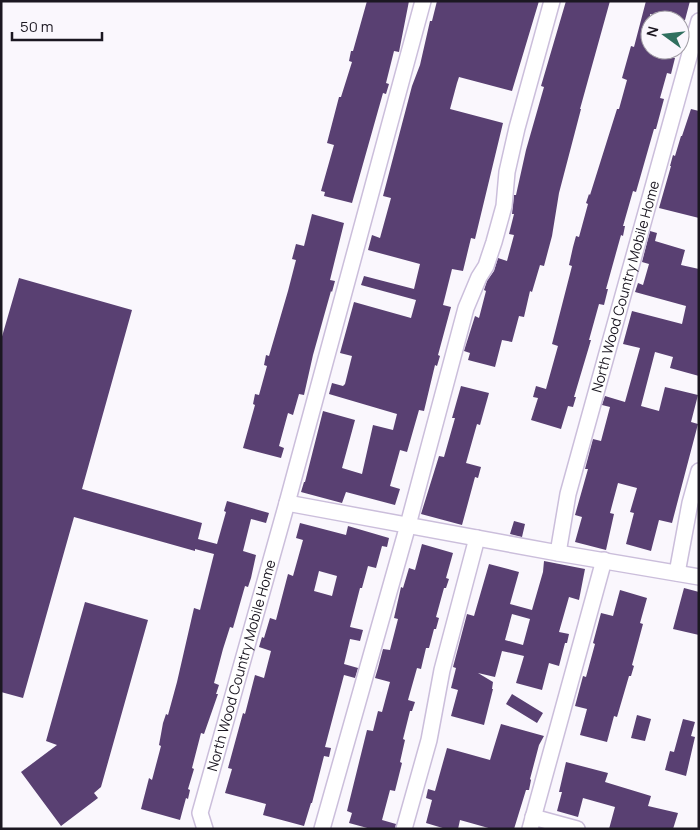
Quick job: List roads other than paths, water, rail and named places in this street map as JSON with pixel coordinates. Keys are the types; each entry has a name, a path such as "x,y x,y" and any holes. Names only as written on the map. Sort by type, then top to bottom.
{"street":[{"name":"North Wood Country Mobile Home","path":"205,829 200,813 288,503 423,1"},
{"path":"322,829 408,525 466,308 479,277 486,266 497,233 504,206 507,172 517,128 552,1"},
{"name":"North Wood Country Mobile Home","path":"558,553 568,494 699,21"},
{"path":"677,573 690,503 699,471"},
{"path":"288,503 558,553 699,576"},
{"path":"404,829 429,740 442,670 477,538"},
{"path":"577,829 532,823 604,560"}]}
